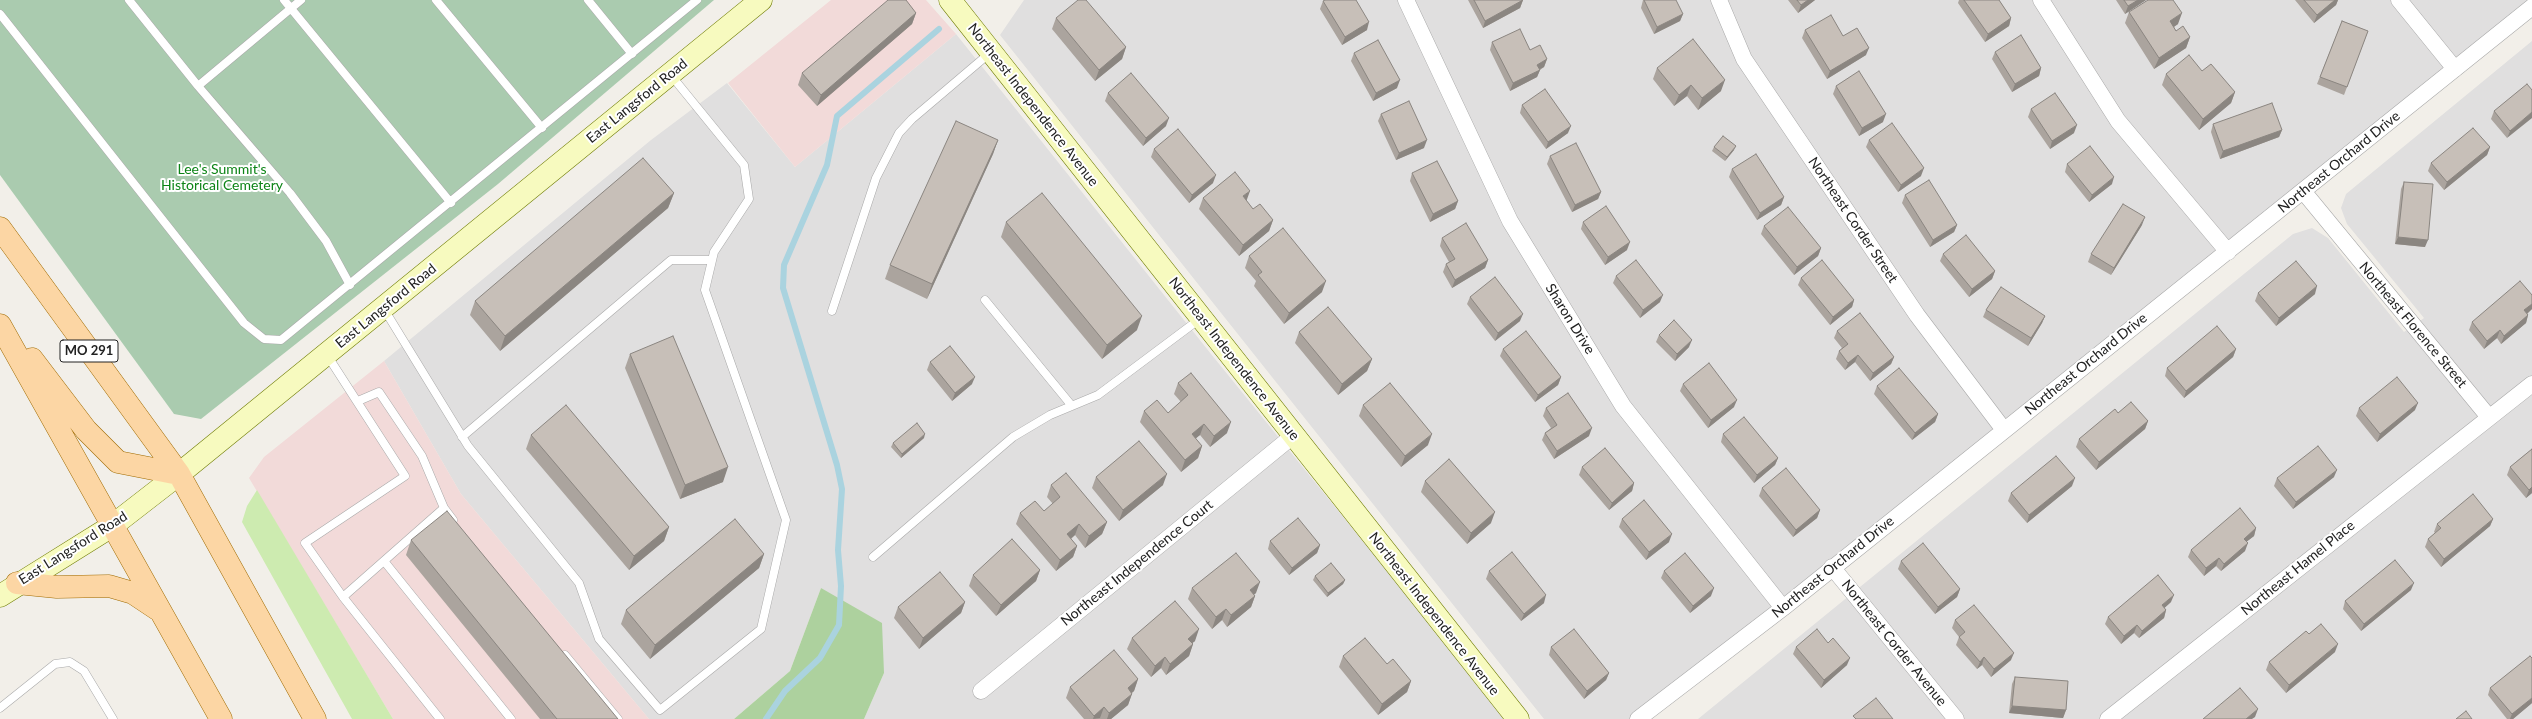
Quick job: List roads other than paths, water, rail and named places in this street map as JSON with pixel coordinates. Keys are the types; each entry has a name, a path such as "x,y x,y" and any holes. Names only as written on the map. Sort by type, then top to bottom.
{"main road":[{"name":"MO 291","path":"0,228 179,474 315,719"},
{"path":"0,318 86,430 118,462 179,474"},
{"path":"0,325 221,719"},
{"path":"8,589 109,586 133,593 160,610"}],"street":[{"name":"East Langsford Road","path":"8,589 112,526 179,474 761,0"},
{"name":"Northeast Independence Avenue","path":"950,0 1518,719"},
{"name":"Sharon Drive","path":"1406,0 1510,221 1619,399 1783,608"},
{"name":"Northeast Corder Street","path":"1719,0 1744,59 1917,315 2004,430"},
{"path":"2041,0 2118,121 2228,252"},
{"path":"2399,0 2456,69"},
{"name":"Northeast Orchard Drive","path":"1638,719 1783,608 2532,7"},
{"name":"Northeast Florence Street","path":"2303,191 2488,416"},
{"path":"2488,416 2532,384"},
{"name":"Northeast Hamel Place","path":"2108,719 2488,416"},
{"name":"Northeast Independence Court","path":"981,691 1294,435"},
{"name":"Northeast Corder Avenue","path":"1832,568 1956,719"}],"lane":[{"path":"129,0 198,86 294,199 326,241 350,285"},
{"path":"284,0 451,203"},
{"path":"198,86 301,0"},
{"path":"436,0 542,128"},
{"path":"588,0 632,54"},
{"path":"0,14 244,324 264,340 281,340 451,203 697,0"},
{"path":"832,311 876,178 899,133 912,119 992,52"},
{"path":"384,308 462,437 579,583 599,639 660,710 761,629 786,520 705,290 714,252 748,199 744,165 670,74"},
{"path":"462,437 671,260 712,260"},
{"path":"985,300 1072,406"},
{"path":"873,557 1013,437 1050,415 1098,395 1201,318"},
{"path":"326,355 358,401 405,476 305,543 343,597 440,719"},
{"path":"358,401 379,392 422,456 444,508 459,526"},
{"path":"343,597 444,508"},
{"path":"384,561 511,719"},
{"path":"558,647 618,719"},
{"path":"0,708 55,664 70,662 84,671 113,719"}],"waterway":[{"path":"766,719 785,691 820,658 839,625 841,586 838,550 842,489 837,465 783,288 784,265 827,165 837,116 939,29"}],"park label":[{"name":"Lee's Summit's Historical Cemetery","path":"222,178"}]}
